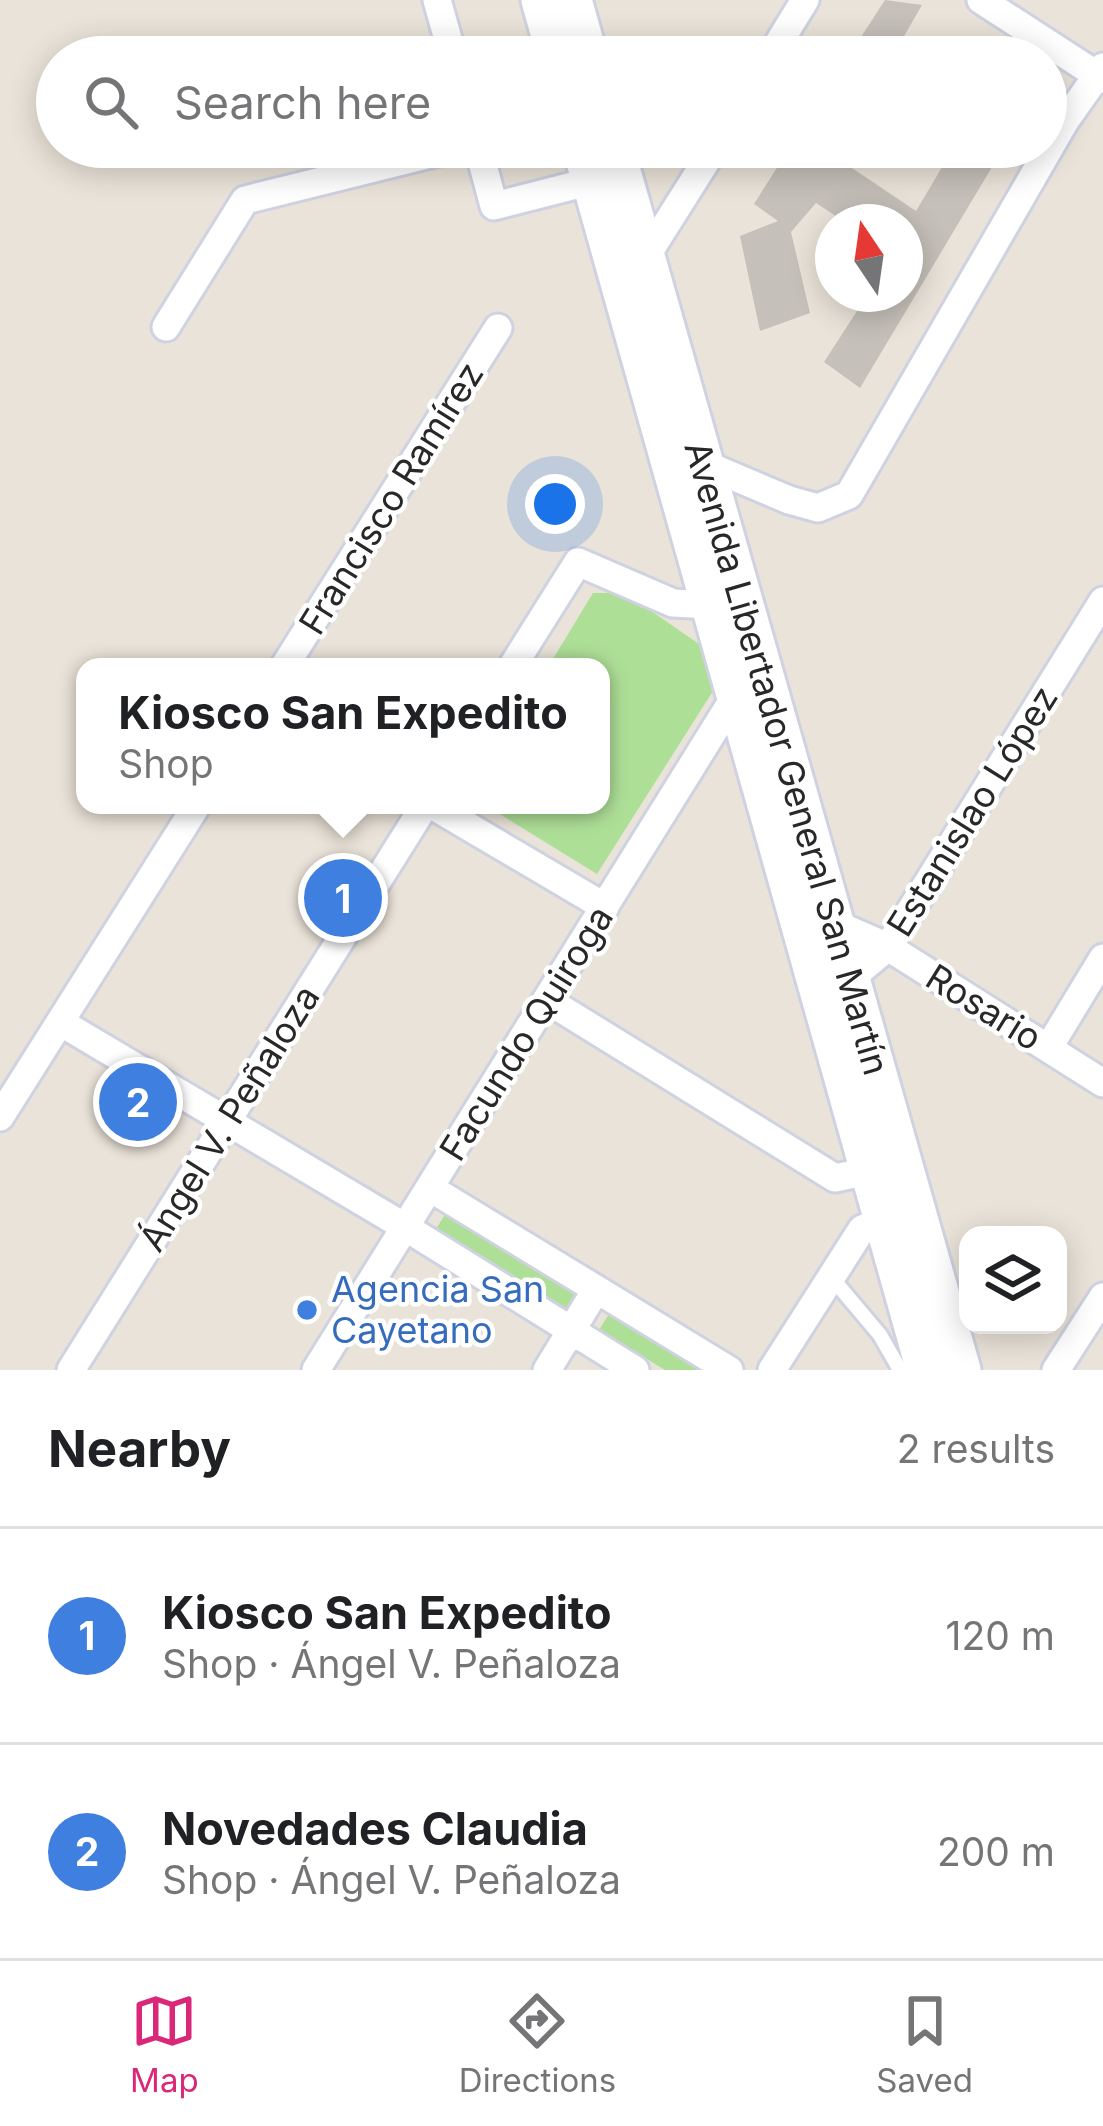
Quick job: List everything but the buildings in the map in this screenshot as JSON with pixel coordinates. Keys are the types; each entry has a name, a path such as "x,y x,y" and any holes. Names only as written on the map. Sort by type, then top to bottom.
{"main road":[{"path":"541,0 551,36"},
{"path":"572,0 582,36"},
{"name":"Avenida Libertador General San Martín","path":"589,168 631,265 704,464 834,923 836,991"},
{"name":"Avenida Libertador General San Martín","path":"617,168 631,265 711,605 796,907 836,991 900,1216 961,1370"},
{"name":"Avenida Libertador General San Martín","path":"900,1216 926,1370"}],"street":[{"path":"437,0 447,36"},
{"path":"783,36 805,0"},
{"path":"981,0 1039,36"},
{"path":"1067,53 1101,74 1067,118"},
{"path":"166,327 244,200 374,168"},
{"path":"484,168 494,206 578,168"},
{"path":"631,265 701,168"},
{"path":"704,464 818,508 849,495 1038,168"},
{"name":"Francisco Ramírez","path":"290,658 498,328"},
{"path":"518,658 578,562 673,603 711,605"},
{"name":"Estanislao López","path":"836,991 888,947 1103,601"},
{"name":"Facundo Quiroga","path":"316,1370 736,695"},
{"path":"0,1118 191,814"},
{"name":"Ángel V. Peñaloza","path":"71,1370 423,814"},
{"path":"445,814 605,907"},
{"name":"Rosario","path":"796,907 888,947 1103,1083"},
{"path":"1048,1047 1103,958"},
{"path":"547,1000 836,1178 886,1168"},
{"path":"60,1022 635,1370"},
{"path":"430,1187 729,1370"},
{"path":"772,1370 862,1228 900,1216"},
{"path":"547,1370 596,1290"},
{"path":"1055,1370 1103,1297"}],"lane":[{"path":"832,1278 880,1335 901,1370"}],"green space":[{"path":"593,593 625,593 699,644 713,691 597,874 500,814 610,814 610,658 553,658"},
{"path":"446,1213 580,1295 571,1311 436,1229"},
{"path":"609,1314 702,1370 665,1370 599,1330"}],"place":[{"name":"Kiosco San Expedito","path":"343,898"},
{"name":"Novedades Claudia","path":"138,1102"},
{"name":"Agencia San Cayetano","path":"307,1310"}]}
